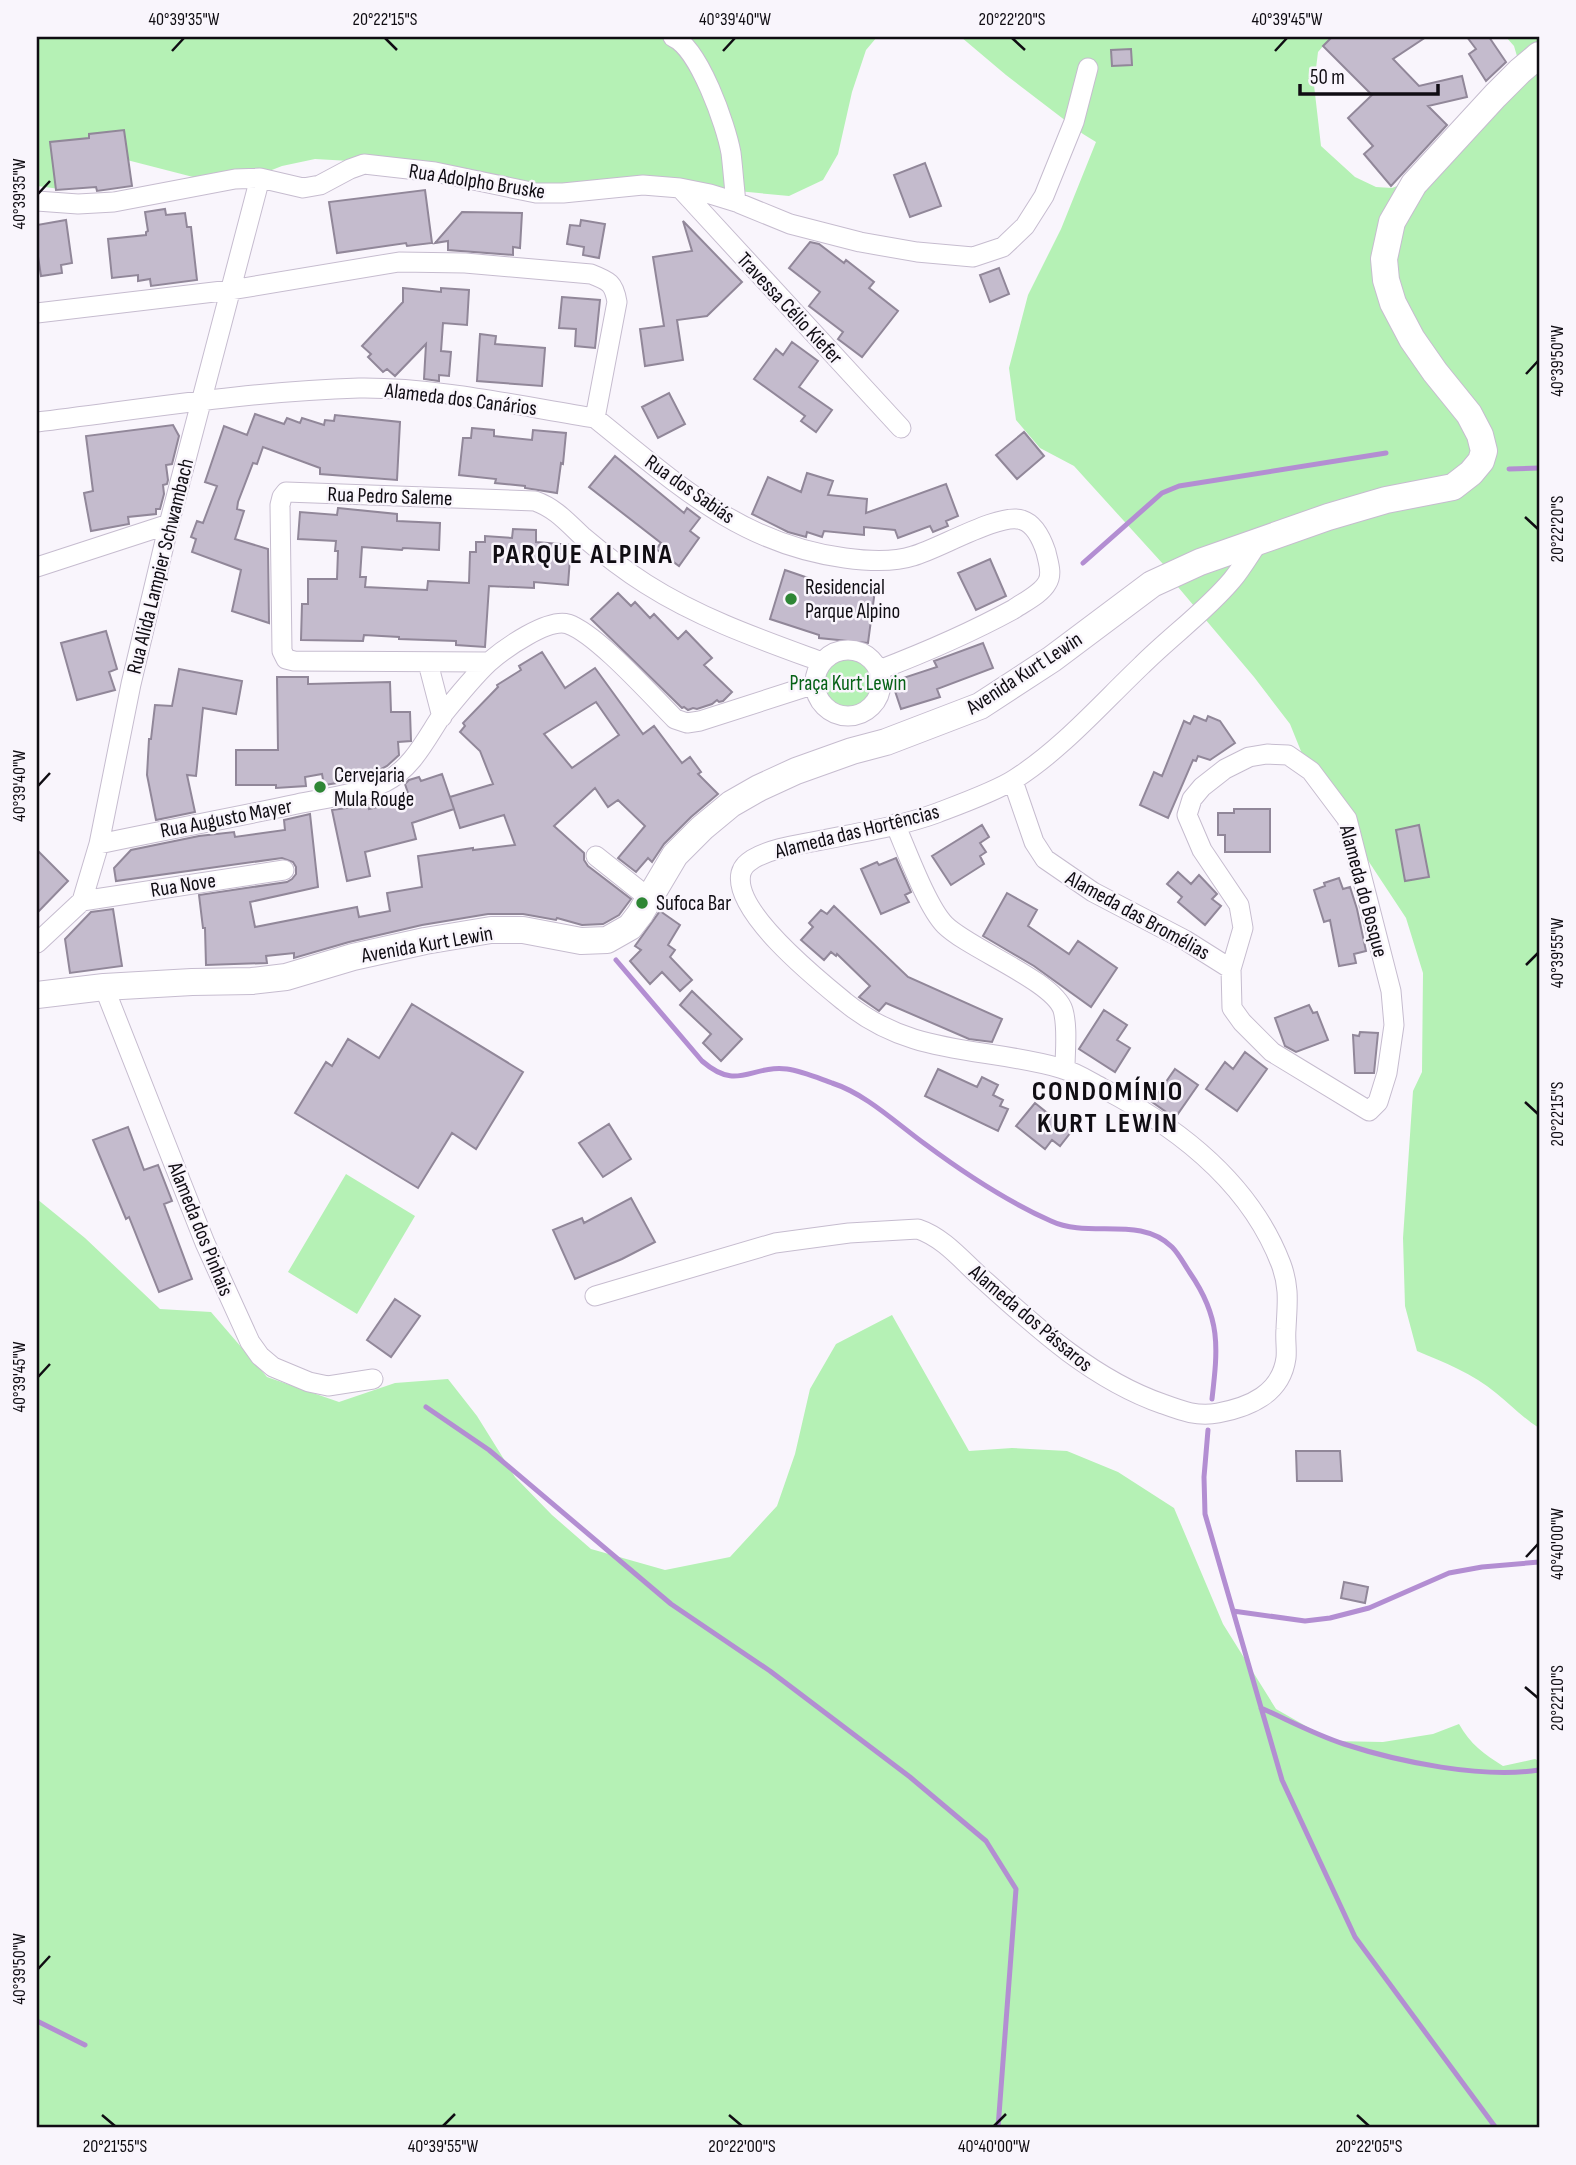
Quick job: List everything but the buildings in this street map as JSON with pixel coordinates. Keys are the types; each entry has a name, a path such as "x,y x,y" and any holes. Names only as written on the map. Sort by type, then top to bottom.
{"main road":[{"name":"Avenida Kurt Lewin","path":"37,995 104,987 252,981 286,977 365,954 491,930 523,930 581,942 607,940 629,927 650,899 675,855 702,828 731,804 759,788 796,771 886,742 980,706 1052,659 1152,584 1200,562 1385,500 1453,487 1481,461 1484,456 1483,446 1469,415 1412,339 1393,303 1386,280 1384,259 1392,222 1414,184 1495,96 1539,55"}],"street":[{"path":"673,37 679,39 695,59 716,102 730,151 736,202"},
{"name":"Rua Adolpho Bruske","path":"37,201 78,204 114,202 235,179 260,178 303,188 320,185 364,163 435,172 536,193 563,194 643,185 680,188 736,202 790,224 860,242 917,253 973,257 1003,247 1025,226 1044,196 1074,122 1088,68"},
{"name":"Rua Alida Lampier Schwambach","path":"99,844 131,684 169,524 260,178"},
{"name":"Travessa Célio Kiefer","path":"680,188 901,428"},
{"path":"37,313 231,290 399,262 465,263 592,274 607,281 615,289 617,302 595,418"},
{"name":"Alameda dos Canários","path":"37,422 304,391 359,388 410,390 595,418"},
{"name":"Rua dos Sabiás","path":"595,418 710,508 794,548 869,561 910,557 937,548 994,521 1020,518 1032,525 1044,545 1050,568 1048,582 1039,592 981,627 879,670"},
{"name":"Rua Pedro Saleme","path":"489,662 286,659 282,651 280,505 286,492 536,501 561,516 604,554 645,584 688,609 739,632 822,662"},
{"path":"37,566 169,524"},
{"name":"Alameda das Hortências","path":"1222,1171 1174,1133 1123,1099 1065,1069 938,1046 898,1035 858,1013 807,971 775,939 745,899 740,878 747,862 758,856 933,814 1013,781 1074,733 1141,665 1213,599 1232,580 1259,541"},
{"name":"Rua Augusto Mayer","path":"99,844 288,806 386,781 402,770 415,756 442,717 489,662 539,628 555,622 581,630 675,719 687,723 815,684"},
{"path":"848,650 867,655 879,670 881,690 871,708 852,716 832,712 817,695 817,672 822,662 838,651 848,650"},
{"path":"428,663 442,717"},
{"path":"842,716 852,751"},
{"name":"Alameda do Bosque","path":"1231,969 1242,928 1239,905 1202,850 1187,815 1192,799 1202,787 1225,769 1249,757 1288,755 1311,771 1347,819 1391,991 1394,1025 1387,1073 1378,1102 1369,1111"},
{"name":"Alameda das Bromélias","path":"1013,781 1034,842 1045,859 1093,892 1185,940 1231,969 1232,1008 1242,1022 1272,1052 1369,1111"},
{"path":"895,824 932,907 945,925 1043,986 1063,1007 1065,1069"},
{"path":"37,943 82,901 99,844"},
{"path":"596,856 650,899"},
{"name":"Rua Nove","path":"82,901 284,870"},
{"name":"Alameda dos Pinhais","path":"104,987 205,1243 250,1342 260,1356 273,1367 309,1382 328,1386 373,1379"},
{"name":"Alameda dos Pássaros","path":"595,1296 775,1243 849,1233 918,1229 929,1232 944,1244 1066,1351 1099,1374 1140,1396 1186,1413 1206,1415 1232,1410 1261,1399 1276,1385 1286,1360 1289,1297 1282,1266 1258,1215 1222,1171"}],"green space":[{"path":"37,37 877,37 866,50 852,92 838,154 823,180 789,196 663,184 603,194 350,161 315,159 282,166 259,175 197,178 127,160 60,189 37,186"},
{"path":"961,37 1331,37 1318,52 1314,85 1321,146 1355,177 1376,187 1392,188 1438,170 1519,63 1514,46 1506,37 1539,37 1539,1428 1478,1380 1417,1351 1405,1306 1403,1238 1413,1091 1422,1072 1423,973 1406,918 1309,771 1290,724 1254,677 1178,587 1173,575 1074,466 1040,448 1016,420 1009,368 1028,295 1061,229 1096,142 1006,75"},
{"name":"Praça Kurt Lewin","path":"853,656 863,660 871,668 875,683 871,698 863,706 843,710 833,706 825,698 821,678 825,668 833,660"},
{"path":"346,1174 415,1216 357,1314 288,1272"},
{"path":"37,1199 85,1238 160,1309 211,1312 267,1377 339,1402 395,1383 448,1379 477,1416 515,1477 552,1515 591,1549 665,1570 730,1557 777,1506 795,1454 810,1389 836,1344 892,1315 969,1451 1012,1448 1067,1451 1118,1472 1174,1508 1223,1624 1276,1709 1332,1741 1383,1742 1433,1734 1459,1724 1478,1748 1503,1766 1535,1759 1539,1761 1539,2128 37,2128"}],"waterway":[{"path":"1083,563 1162,493 1179,486 1386,453"},
{"path":"1509,469 1539,468"},
{"path":"616,960 702,1061 714,1070 735,1076 763,1070 787,1069 832,1083 857,1094 970,1176 1034,1213 1066,1226 1130,1229 1159,1237 1172,1247 1181,1259 1200,1289 1212,1319 1216,1348 1212,1399"},
{"path":"426,1407 489,1450 671,1604 770,1671 910,1777 986,1841 1016,1889 998,2128"},
{"path":"1208,1430 1204,1477 1205,1514 1282,1780 1355,1937 1496,2128"},
{"path":"1233,1611 1305,1621 1330,1618 1369,1608 1449,1573 1539,1562"},
{"path":"1261,1708 1334,1740 1415,1763 1493,1772 1539,1770"},
{"path":"37,2021 85,2045"}],"place":[{"name":"Residencial Parque Alpino","path":"791,599"},
{"name":"Cervejaria Mula Rouge","path":"320,787"},
{"name":"Sufoca Bar","path":"642,903"}],"district":[{"name":"PARQUE ALPINA","path":"583,553"},
{"name":"CONDOMÍNIO KURT LEWIN","path":"1108,1106"}]}
